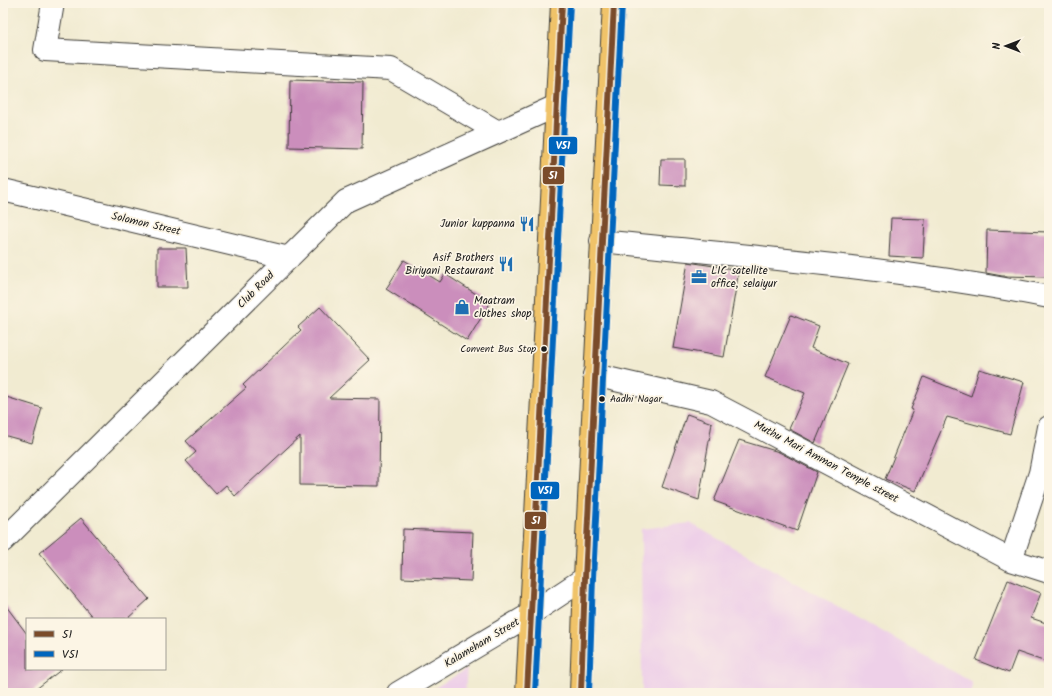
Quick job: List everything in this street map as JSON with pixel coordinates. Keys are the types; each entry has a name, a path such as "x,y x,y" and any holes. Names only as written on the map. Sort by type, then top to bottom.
{"main road":[{"path":"527,693 529,615 562,3"},
{"path":"581,693 594,374 614,3"}],"street":[{"path":"53,3 45,50 391,69 498,132"},
{"name":"Club Road","path":"3,541 346,201 556,106"},
{"name":"Solomon Street","path":"3,190 289,258"},
{"path":"601,241 922,276 982,284 1049,297"},
{"name":"Muthu Mari Amman Temple street","path":"594,374 711,402 1011,560 1049,572"},
{"path":"1011,560 1040,473 1049,427"},
{"name":"Kalameham Street","path":"398,693 529,615 585,578"}],"shaded area":[{"path":"690,523 972,682 972,693 642,693 641,529"},
{"path":"467,669 465,693 426,693"}],"building":[{"path":"290,80 363,82 362,149 289,147"},
{"path":"661,159 685,159 685,186 660,185"},
{"path":"891,218 925,219 923,258 889,256"},
{"path":"987,230 1049,232 1049,277 1002,276 986,273"},
{"path":"157,248 186,248 188,287 157,287"},
{"path":"404,260 440,282 445,274 490,303 467,341 386,289"},
{"path":"688,262 739,270 724,357 673,348"},
{"path":"320,307 370,360 329,398 380,399 379,486 300,485 300,436 235,496 226,485 216,494 186,461 196,452 186,441 246,388 243,385 301,330 298,327"},
{"path":"791,315 819,326 811,348 848,364 815,443 789,429 805,393 765,377"},
{"path":"979,369 1024,382 1010,434 947,417 915,491 885,479 913,410 911,409 924,377 971,396"},
{"path":"3,396 42,408 32,443 3,435"},
{"path":"687,414 712,423 699,500 662,487"},
{"path":"739,440 779,452 817,472 797,531 714,501"},
{"path":"81,518 149,599 128,618 93,618 39,553"},
{"path":"403,529 473,532 471,581 402,578"},
{"path":"1008,580 1041,593 1031,618 1049,624 1049,663 1017,652 1009,673 976,660"},
{"path":"3,602 26,633 26,670 61,670 31,693 3,693"}],"transit line":[{"name":"51","path":"527,693 562,3"},
{"name":"V51","path":"535,693 570,3"},
{"name":"51","path":"581,693 585,578 614,3"},
{"name":"V51","path":"589,693 593,578 622,3"}],"place":[{"name":"Junior kuppanna","path":"527,224"},
{"name":"Asif Brothers Biriyani Restaurant","path":"506,264"},
{"name":"LIC satellite office, selaiyur","path":"699,277"},
{"name":"Maatram clothes shop","path":"462,307"},
{"name":"Convent Bus Stop","path":"544,349"},
{"name":"Aadhi Nagar","path":"602,399"}]}
